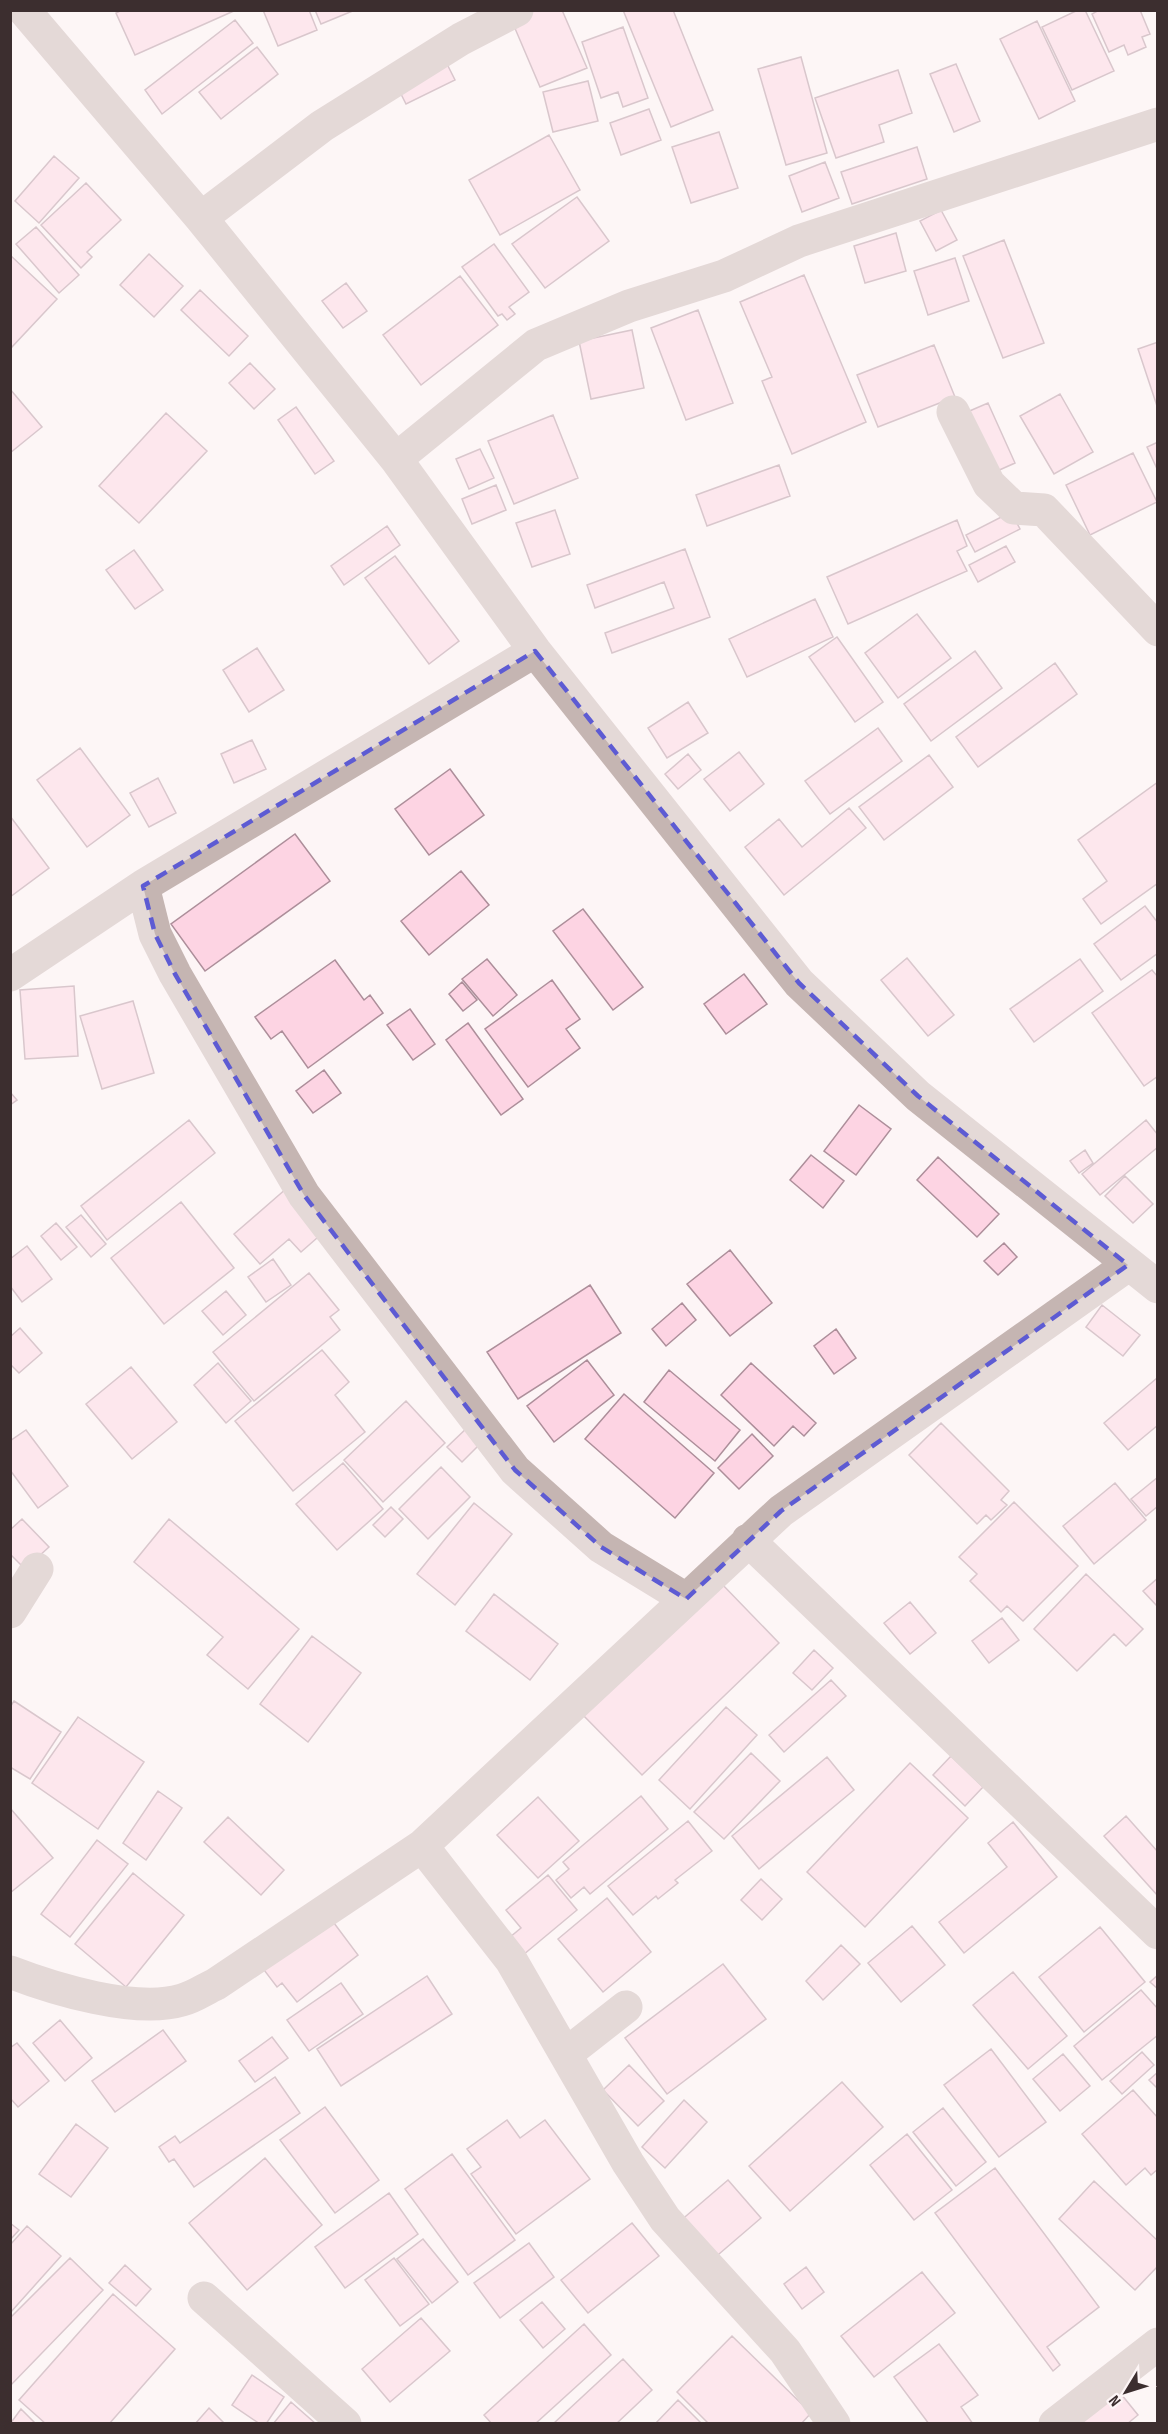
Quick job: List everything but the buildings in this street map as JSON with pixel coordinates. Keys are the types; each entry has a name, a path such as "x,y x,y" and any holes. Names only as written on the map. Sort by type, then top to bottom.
{"street":[{"path":"24,10 201,218 396,459 535,651 799,983 918,1096 1158,1287"},
{"path":"201,218 322,126 461,39 517,10"},
{"path":"396,459 536,345 629,306 724,276 799,241 1158,124"},
{"path":"953,412 988,484 1014,508 1044,510 1158,630"},
{"path":"10,975 143,886 535,651"},
{"path":"143,886 155,934 175,974 304,1195 515,1470 601,1547 686,1599"},
{"path":"10,1972 73,1991 130,2004 182,2000 216,1984 422,1846 781,1511 1128,1265"},
{"path":"748,1540 1158,1933"},
{"path":"10,1612 37,1569"},
{"path":"422,1846 511,1960 628,2163 665,2219 785,2351 834,2424"},
{"path":"566,2054 626,2007"},
{"path":"204,2298 345,2424"},
{"path":"1055,2424 1158,2344"}],"highlighted area":[{"path":"535,651 799,983 918,1096 1128,1265 781,1511 686,1599 601,1547 515,1470 304,1195 175,974 155,934 143,886"}]}
